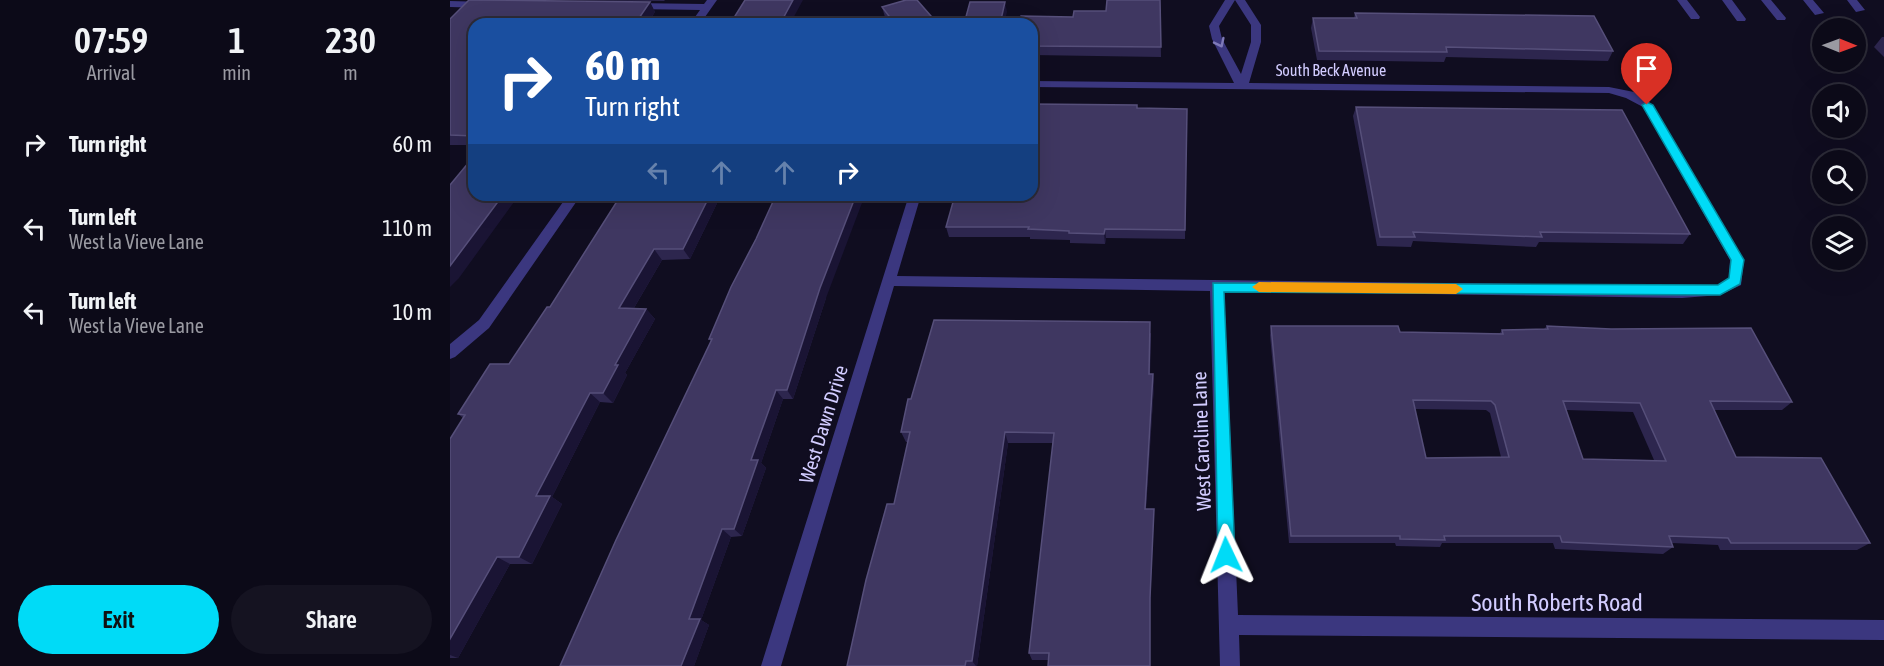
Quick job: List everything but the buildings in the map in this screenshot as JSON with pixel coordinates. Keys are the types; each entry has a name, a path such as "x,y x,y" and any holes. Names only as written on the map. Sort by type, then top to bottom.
{"street":[{"path":"1230,0 1214,26 1217,39 1242,87"},
{"path":"1240,0 1256,25 1256,42 1242,87"},
{"path":"1682,0 1695,17"},
{"path":"1726,0 1741,19"},
{"path":"1766,0 1781,18"},
{"path":"1808,0 1819,13"},
{"path":"1852,0 1860,10"},
{"path":"625,6 710,3"},
{"path":"699,18 710,3"},
{"path":"450,4 499,5"},
{"name":"South Beck Avenue","path":"1038,84 1598,89 1630,95 1647,105 1668,136 1737,260 1736,281 1720,290 1682,292 1217,287"},
{"path":"450,353 484,324 571,201"},
{"name":"West Dawn Drive","path":"771,666 913,201"},
{"path":"889,281 1217,287"},
{"name":"West Caroline Lane","path":"1217,287 1230,666"},
{"name":"South Roberts Road","path":"1229,625 1884,630"}],"slow traffic":[{"path":"1259,287 1456,289"}],"route":[{"path":"1226,555 1217,287 1682,292 1720,290 1736,281 1737,260 1668,136 1647,105"}]}
